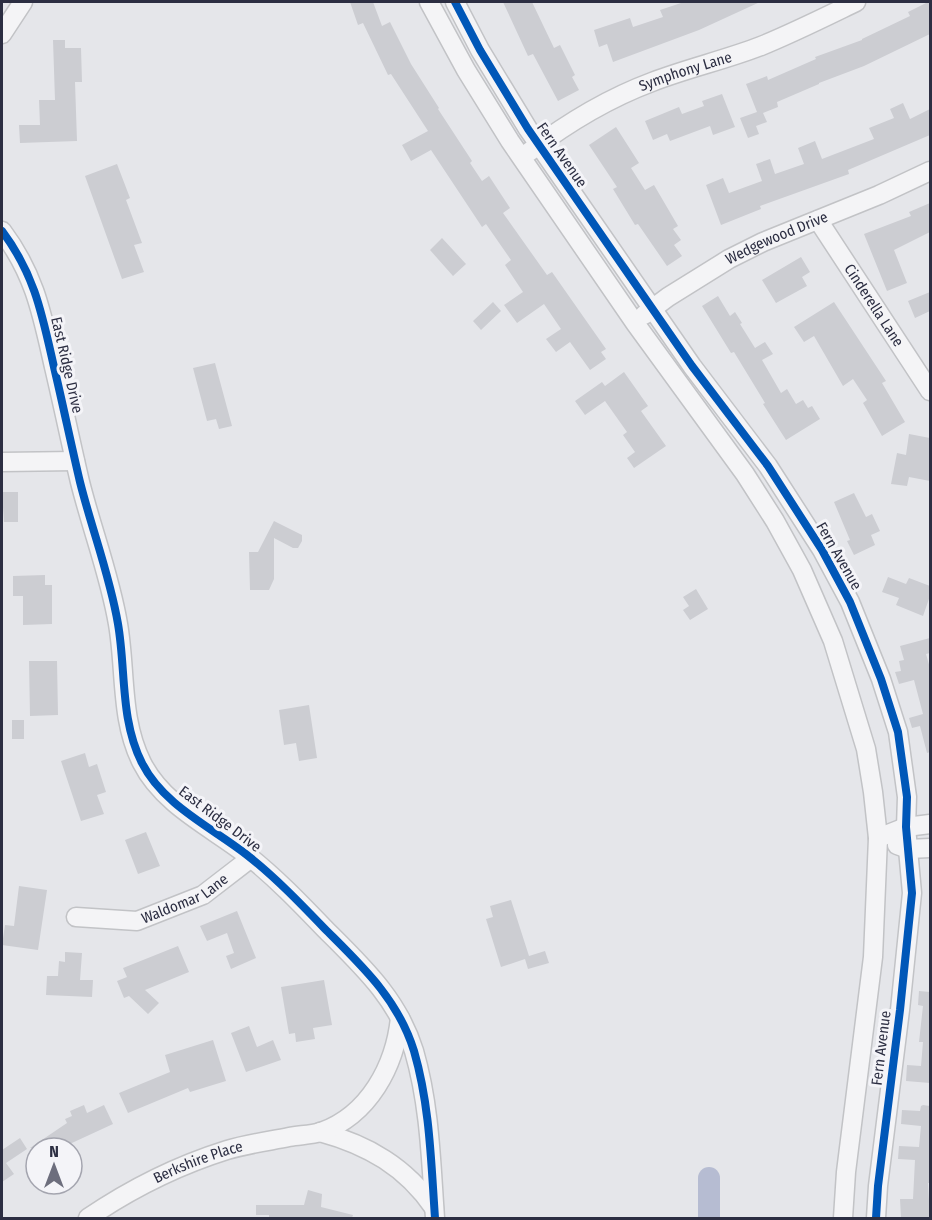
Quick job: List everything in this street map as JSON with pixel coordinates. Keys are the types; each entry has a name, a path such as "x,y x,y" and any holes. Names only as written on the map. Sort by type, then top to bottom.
{"street":[{"path":"2,34 22,2"},
{"name":"Fern Avenue","path":"429,2 466,70 522,157 635,322 745,474 775,521 802,570 833,641 860,726 873,792 878,838 873,957 846,1172 843,1218"},
{"name":"Fern Avenue","path":"455,2 494,75 538,145 723,409 768,466 822,550 850,602 881,679 898,732 907,797 906,827 912,893 900,1010 881,1153 876,1218"},
{"name":"Symphony Lane","path":"522,157 579,119 634,90 761,46 856,2"},
{"name":"Wedgewood Drive","path":"635,322 708,270 729,258 930,171"},
{"name":"Cinderella Lane","path":"818,220 930,391"},
{"name":"East Ridge Drive","path":"2,231 23,262 39,301 75,461 113,597 119,627 127,712 141,762 154,782 171,800 251,858 303,906 376,980 400,1018 413,1048 422,1083 432,1164 434,1213"},
{"path":"2,462 75,461"},
{"path":"878,838 906,827 930,824"},
{"path":"878,838 908,849 930,848"},
{"name":"Waldomar Lane","path":"76,917 137,921 203,895 251,858"},
{"name":"Berkshire Place","path":"88,1218 128,1192 187,1164 250,1144 320,1132 351,1114 376,1088 393,1055 400,1018"},
{"name":"Berkshire Place","path":"320,1132 347,1139 384,1157 416,1184 434,1213"}],"building":[{"path":"350,2 373,2 382,26 390,22 411,64 472,161 470,163 482,181 489,176 510,208 503,213 547,275 552,272 606,349 601,352 606,359 590,370 570,342 556,352 546,339 561,329 544,304 517,323 504,305 523,292 505,265 511,260 486,224 482,227 431,150 411,161 402,145 428,131 391,74 388,75 363,23 358,25"},
{"path":"503,2 532,2 554,48 560,45 575,75 572,77 579,90 558,101 533,54 528,56"},
{"path":"684,2 760,2 699,30 613,62 607,44 599,47 594,30 630,18 633,27 663,17 660,10"},
{"path":"930,2 930,34 864,66 777,102 778,107 763,113 767,122 756,126 759,134 748,138 740,118 757,112 746,84 767,76 768,80 816,59 815,57 862,40 910,16 908,12"},
{"path":"53,40 65,40 65,48 81,48 82,82 75,82 77,141 20,143 19,125 40,125 39,100 55,100"},
{"path":"722,94 735,127 713,135 710,126 670,141 667,134 653,140 645,121 679,107 682,114 704,106 702,101"},
{"path":"903,103 910,119 930,109 930,135 848,170 849,174 760,206 761,209 721,225 706,185 723,178 729,193 762,181 756,164 770,159 775,174 804,164 798,148 815,141 822,159 874,139 869,128 894,118 890,109"},
{"path":"616,127 639,163 631,168 645,190 654,185 678,226 673,229 681,240 674,245 682,256 667,266 638,224 635,225 613,189 617,187 589,145"},
{"path":"117,164 130,198 126,200 142,243 134,245 144,272 122,279 85,176"},
{"path":"930,203 930,232 894,250 907,283 887,291 864,234 911,216 909,212"},
{"path":"442,238 466,264 453,276 430,250"},
{"path":"801,257 810,272 802,277 807,286 776,303 762,280"},
{"path":"930,292 930,311 915,318 908,301"},
{"path":"718,296 730,316 735,312 755,348 765,342 773,354 762,360 781,393 787,389 796,404 803,400 808,408 812,406 820,419 786,440 734,352 731,353 702,306"},
{"path":"493,302 501,311 481,330 473,321"},
{"path":"834,302 886,381 882,383 905,422 882,436 863,403 867,400 853,379 843,386 814,336 804,342 794,327"},
{"path":"215,363 232,426 219,429 216,419 207,421 193,368"},
{"path":"624,372 648,406 641,411 666,446 634,468 627,458 635,452 623,435 627,432 605,401 585,415 575,401 602,382 605,386"},
{"path":"909,434 930,438 930,481 909,477 907,486 891,484 897,453 906,455"},
{"path":"2,492 18,492 18,522 4,522"},
{"path":"854,493 866,517 872,514 880,531 871,535 875,545 854,555 834,502"},
{"path":"274,521 302,535 302,541 298,548 293,548 274,538 274,579 269,590 250,590 249,552 258,552"},
{"path":"45,575 45,585 52,585 52,624 23,625 23,596 13,596 13,576"},
{"path":"888,577 906,584 909,578 930,586 930,596 923,616 896,605 899,598 882,592"},
{"path":"696,589 708,609 690,620 683,610 689,606 683,597"},
{"path":"930,638 930,653 926,654 930,668 930,752 927,753 920,726 912,728 909,718 923,714 914,680 899,684 895,672 901,671 899,661 904,660 900,646"},
{"path":"29,661 57,661 58,715 30,716"},
{"path":"309,705 317,758 299,761 296,743 284,745 279,710"},
{"path":"12,720 24,720 24,739 12,739"},
{"path":"85,753 89,767 97,764 106,792 97,795 104,814 81,821 61,761"},
{"path":"146,832 160,866 138,874 125,840"},
{"path":"19,886 47,890 38,950 2,945 5,925 14,926"},
{"path":"511,900 529,956 545,951 549,963 528,969 525,959 501,967 486,919 493,917 490,906"},
{"path":"237,911 256,958 231,969 226,956 234,953 227,933 207,941 200,926"},
{"path":"178,946 189,972 145,990 159,1003 148,1014 129,996 124,998 117,981 127,977 123,968"},
{"path":"65,952 82,953 80,980 93,980 92,997 46,995 47,976 58,976 59,961 65,962"},
{"path":"324,980 332,1025 313,1028 315,1039 296,1042 295,1033 289,1034 281,987"},
{"path":"919,991 930,992 930,1083 906,1081 907,1065 921,1066 923,1042 919,1042 923,1006 918,1005"},
{"path":"249,1026 257,1047 273,1040 281,1060 246,1072 231,1033"},
{"path":"213,1040 226,1081 190,1092 188,1088 128,1113 119,1093 170,1072 165,1055"},
{"path":"84,1105 87,1113 104,1105 113,1124 84,1137 48,1136 67,1123 65,1119 72,1116 70,1111"},
{"path":"923,1105 930,1106 930,1183 928,1183 930,1218 901,1218 900,1199 913,1199 915,1160 898,1159 899,1146 919,1147 921,1126 901,1124 902,1110 920,1111"},
{"path":"20,1138 24,1144 24,1151 6,1163 14,1174 2,1182 2,1150"},
{"path":"308,1190 322,1194 321,1207 353,1215 352,1218 269,1218 269,1215 256,1215 256,1205 304,1205"}],"waterway":[{"path":"709,1178 709,1218"}],"cycle path":[{"path":"455,2 480,50 528,129 692,366 768,466 822,550 850,602 881,679 898,732 907,797 906,827 912,893 876,1218"},
{"path":"2,231 30,279 41,312 80,482 115,606 130,730 142,763 151,778 175,803 247,855 287,890 365,970 389,999 407,1032 419,1072 429,1134 435,1218"}]}
